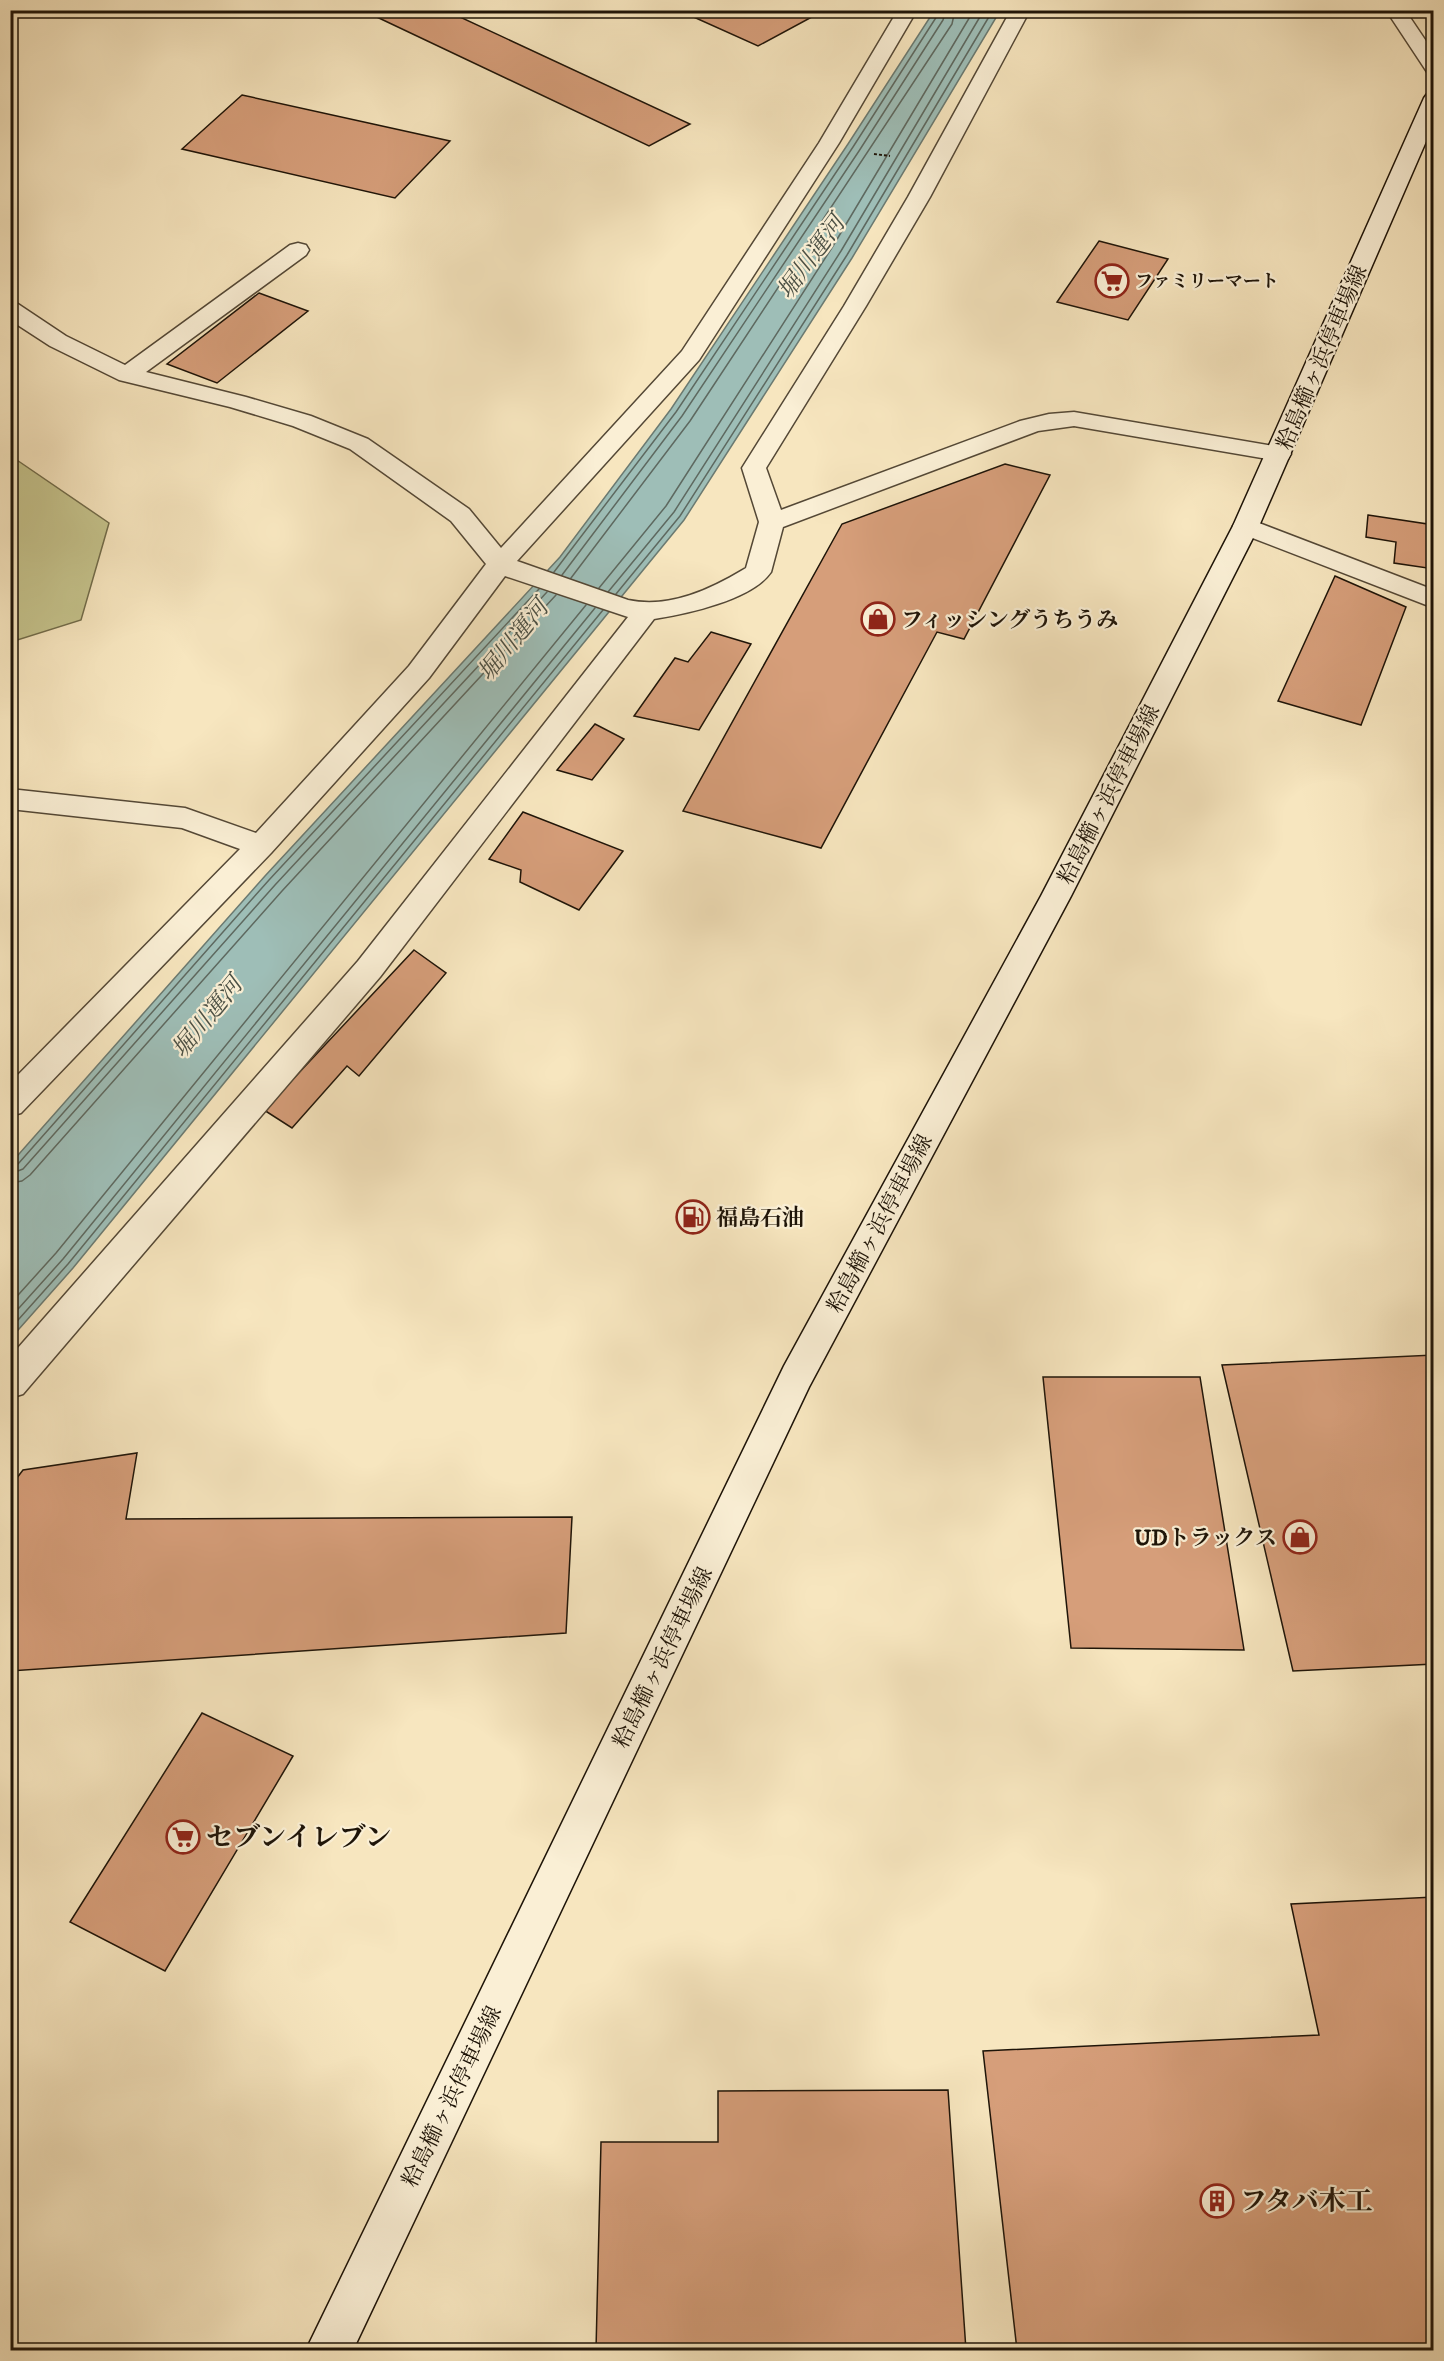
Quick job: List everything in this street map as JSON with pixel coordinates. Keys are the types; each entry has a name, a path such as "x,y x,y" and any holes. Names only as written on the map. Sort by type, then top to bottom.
{"street":[{"path":"10,1104 261,846 512,569 691,355 829,143 908,10"},
{"path":"10,309 58,341 127,375 270,411 359,444 460,515 512,569 634,610 683,606 724,593 758,572 772,522 754,468 855,306 919,197 1021,10"},
{"path":"1395,10 1434,68"},
{"name":"粭島櫛ヶ浜停車場線","path":"329,2350 796,1377 1056,896 1246,526 1434,98"},
{"path":"127,375 298,250"},
{"path":"772,522 1029,426 1050,421 1074,419 1279,454"},
{"path":"1246,526 1434,600"},
{"path":"10,1383 369,969 634,610"},
{"path":"10,799 185,818 261,846"}],"path":[{"path":"873,154 895,157"}],"shaded area":[{"path":"11,456 109,523 81,620 11,642"}],"water":[{"name":"堀川運河","path":"934,11 1000,11 852,258 684,520 73,1268 11,1338 11,1163 265,876 560,557 671,409"}],"building":[{"path":"362,10 445,10 690,124 649,146"},
{"path":"678,10 794,10 810,18 758,46"},
{"path":"242,95 450,141 395,198 182,149"},
{"path":"1099,241 1168,259 1128,320 1057,302"},
{"path":"259,293 308,311 217,383 167,364"},
{"path":"1005,464 1050,475 964,639 937,632 821,848 683,811 842,524"},
{"path":"1368,515 1434,525 1434,569 1394,563 1396,542 1366,537"},
{"path":"1335,576 1406,607 1361,725 1278,701"},
{"path":"711,632 751,644 699,730 634,716 675,658 688,662"},
{"path":"595,724 624,739 592,780 557,770"},
{"path":"523,812 623,851 579,910 520,882 521,870 489,859"},
{"path":"414,950 446,973 359,1076 347,1066 292,1128 264,1110"},
{"path":"1434,1355 1434,1664 1293,1671 1222,1365"},
{"path":"1043,1377 1200,1377 1244,1650 1071,1648"},
{"path":"137,1453 126,1519 572,1517 566,1633 10,1671 10,1487 23,1470"},
{"path":"202,1713 293,1756 165,1971 70,1922"},
{"name":"フタバ木工","path":"1434,1897 1434,2350 1017,2350 983,2051 1319,2035 1291,1904"},
{"path":"948,2090 966,2350 596,2350 601,2142 718,2142 718,2091"}],"place":[{"name":"ファミリーマート","path":"1112,281"},
{"name":"フィッシングうちうみ","path":"878,619"},
{"name":"福島石油","path":"693,1217"},
{"name":"UDトラックス","path":"1300,1537"},
{"name":"セブンイレブン","path":"183,1837"},
{"name":"フタバ木工","path":"1217,2201"}]}
